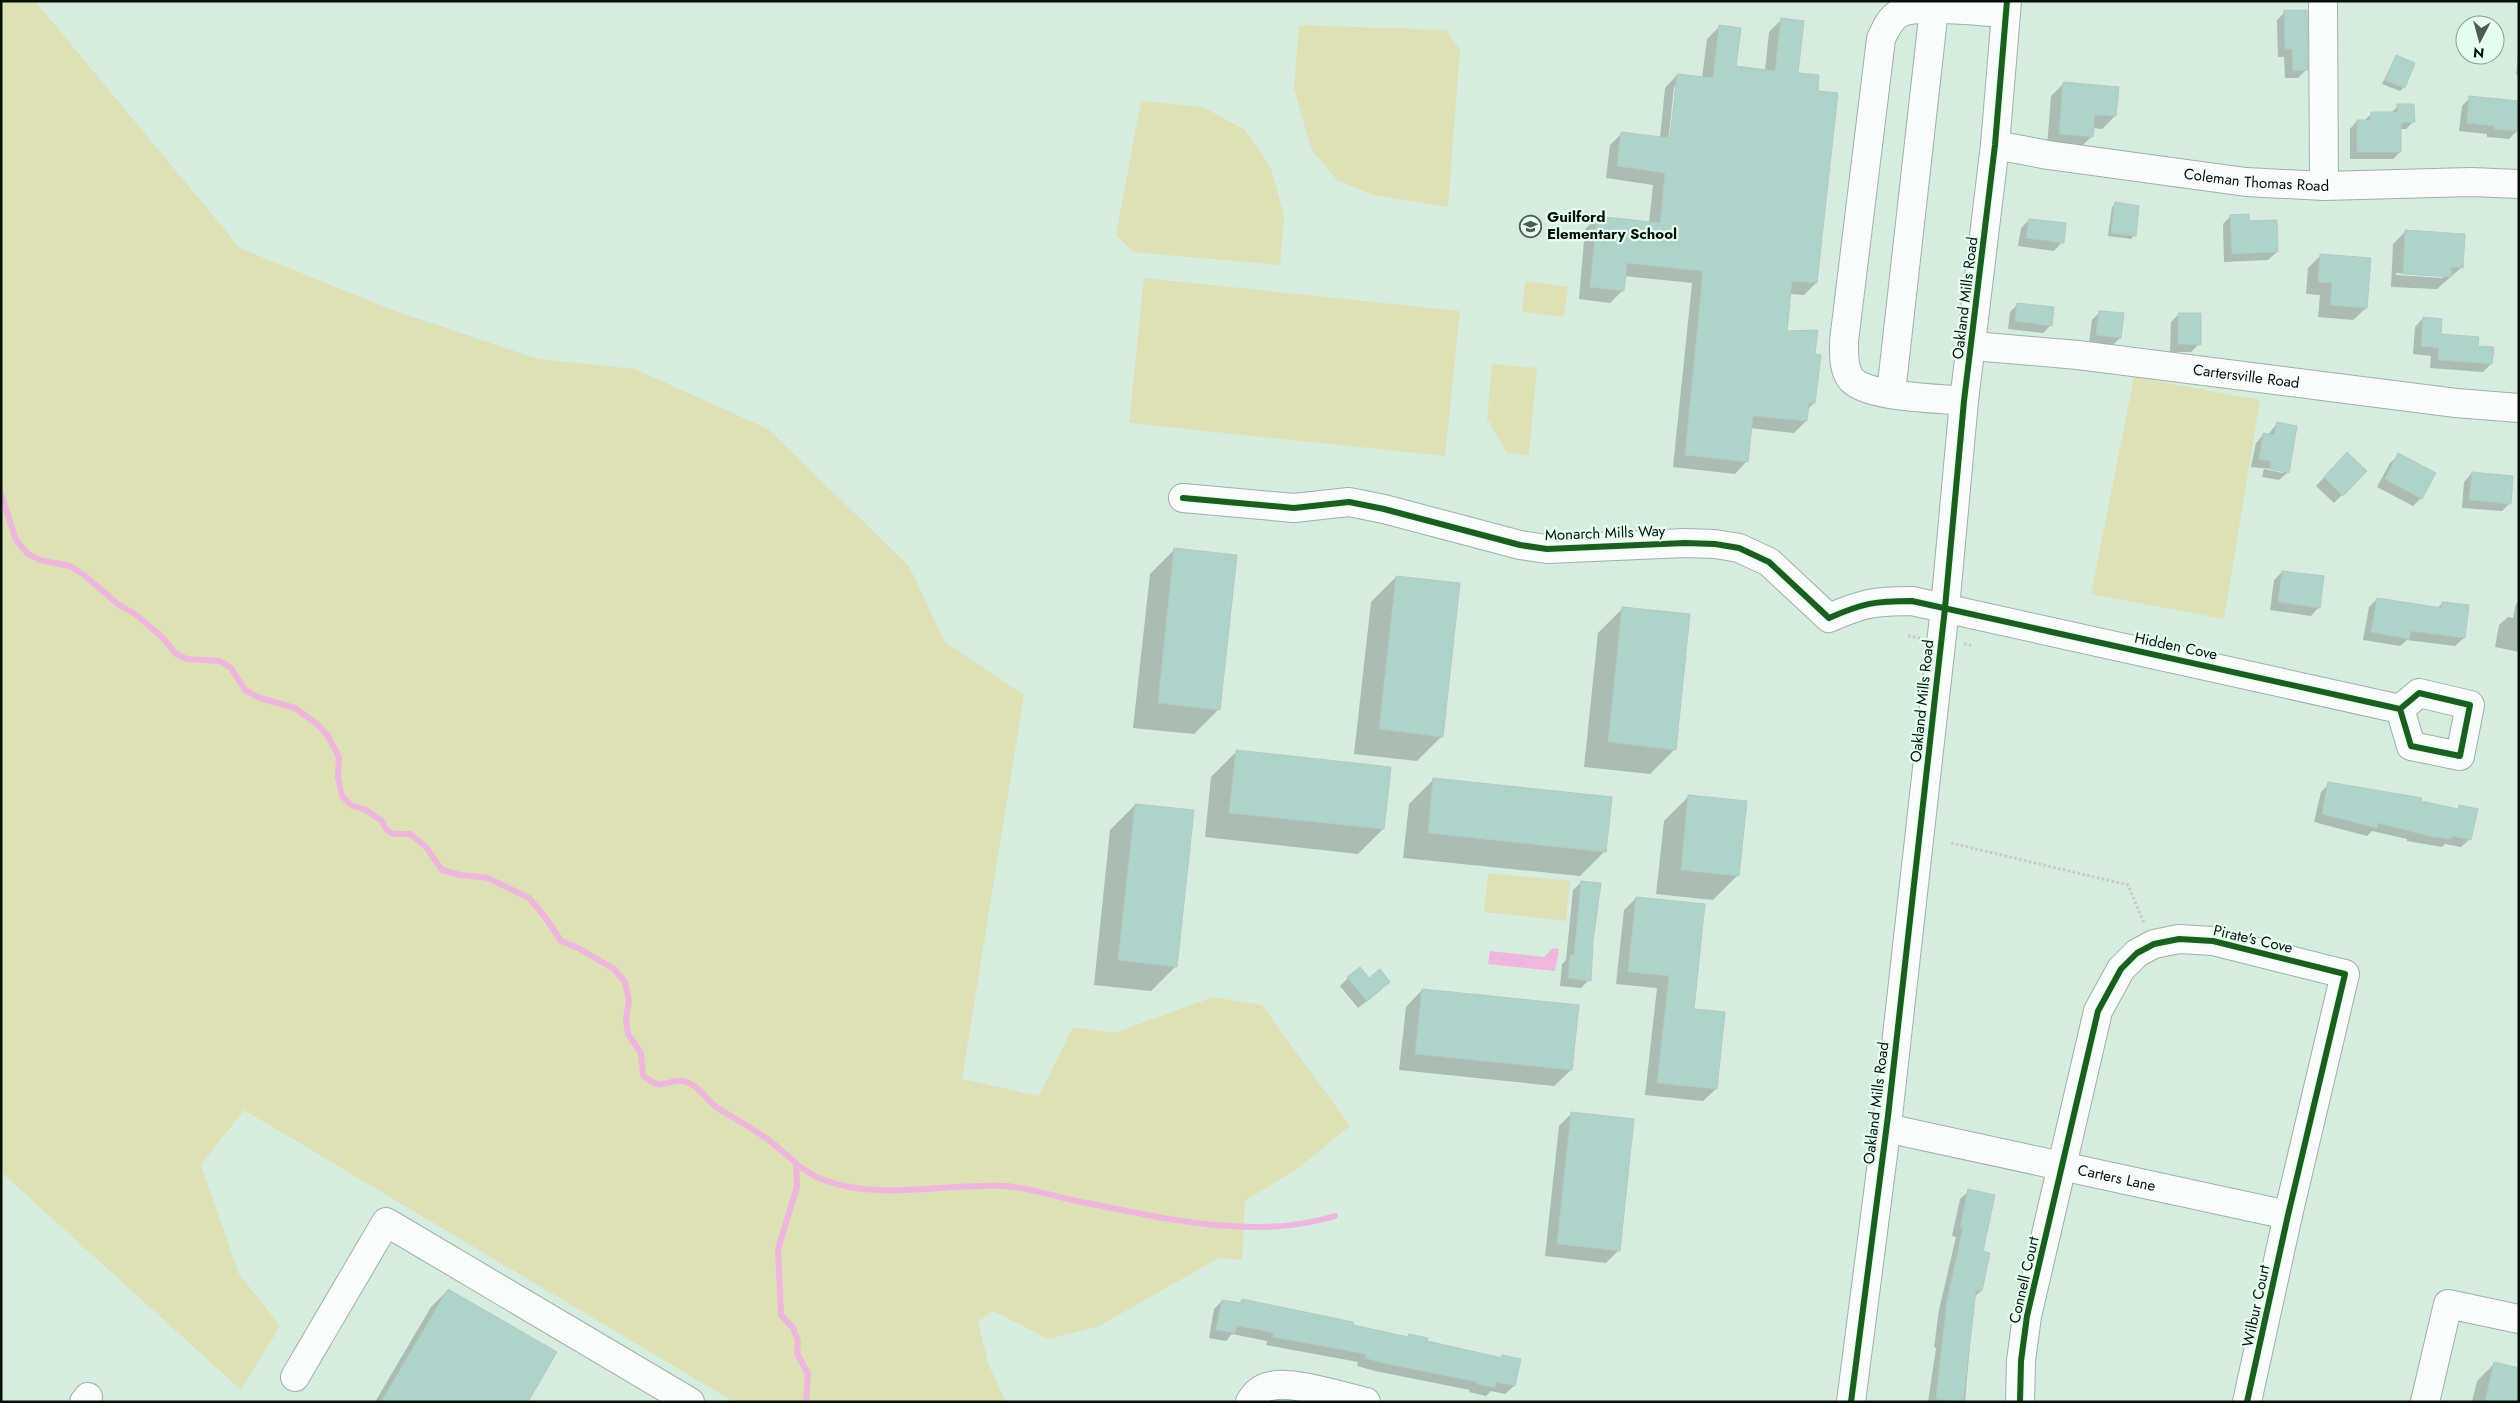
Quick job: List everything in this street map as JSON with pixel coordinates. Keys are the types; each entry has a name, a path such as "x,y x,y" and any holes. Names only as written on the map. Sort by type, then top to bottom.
{"street":[{"path":"2323,1 2324,186"},
{"path":"1964,401 1864,389 1851,378 1845,361 1844,341 1881,39 1887,24 1898,14 1912,10 2006,7"},
{"name":"Oakland Mills Road","path":"1851,1402 1886,1128 1945,608 1964,401 1973,346 1995,145 2006,7"},
{"path":"1891,393 1934,9"},
{"name":"Coleman Thomas Road","path":"1995,145 2048,155 2246,182 2324,186 2471,182 2519,184"},
{"name":"Cartersville Road","path":"1973,346 2078,355 2427,399 2519,408"},
{"name":"Monarch Mills Way","path":"1183,498 1294,508 1349,502 1384,509 1520,545 1546,549 1684,542 1715,544 1739,548 1769,562 1829,618 1855,607 1876,602 1912,602 1945,608"},
{"name":"Hidden Cove","path":"1945,608 2400,709"},
{"name":"Pirate's Cove","path":"2063,1165 2098,1011 2109,987 2121,969 2137,953 2154,944 2179,939 2213,941 2345,974 2288,1215"},
{"name":"Carters Lane","path":"1886,1128 2288,1215"},
{"name":"Connell Court","path":"2020,1402 2021,1361 2027,1316 2063,1165"},
{"name":"Wilbur Court","path":"2247,1402 2288,1215"},
{"path":"295,1377 386,1222 690,1402"},
{"path":"2425,1402 2448,1304 2519,1319"},
{"path":"1250,1402 1257,1392 1270,1386 1284,1384 1366,1402"}],"path":[{"path":"1951,843 2128,886 2154,944"}],"green space":[{"path":"1,1 35,1 240,248 392,310 538,359 635,369 768,429 909,566 945,642 1024,695 962,1079 1039,1096 1073,1027 1114,1033 1213,997 1262,1005 1350,1126 1297,1169 1245,1201 1242,1260 1219,1258 1099,1326 1048,1339 993,1311 978,1322 988,1363 1006,1402 734,1402 244,1110 201,1165 239,1274 280,1326 241,1390 1,1172"},
{"path":"1299,25 1446,30 1460,50 1448,207 1373,195 1337,180 1311,149 1294,88"},
{"path":"1141,101 1203,107 1245,130 1271,168 1284,216 1280,265 1133,252 1116,235"},
{"path":"1144,278 1460,311 1445,456 1129,423"},
{"path":"1525,281 1568,287 1564,317 1522,312"},
{"path":"1492,364 1537,368 1529,455 1507,453 1487,419"},
{"path":"2134,377 2260,400 2224,619 2091,594"},
{"path":"1488,873 1570,881 1566,921 1484,912"}],"shaded area":[{"path":"1553,948 1559,949 1555,971 1488,964 1490,951 1544,957"}],"building":[{"path":"2284,10 2307,10 2308,70 2293,71 2292,49 2285,49"},
{"path":"1781,18 1804,21 1798,73 1819,75 1818,91 1838,93 1817,283 1792,281 1787,331 1818,330 1815,354 1821,355 1815,403 1809,403 1807,421 1753,416 1748,462 1685,455 1703,271 1627,263 1624,291 1590,287 1597,216 1660,223 1665,173 1617,166 1621,132 1670,138 1677,74 1713,78 1719,25 1741,28 1736,66 1775,71"},
{"path":"2396,55 2415,63 2405,88 2385,80"},
{"path":"2063,82 2119,87 2116,116 2095,115 2093,137 2059,134"},
{"path":"2469,96 2519,101 2519,131 2494,129 2495,126 2467,123"},
{"path":"2397,104 2414,104 2415,122 2401,123 2401,152 2357,152 2357,120 2370,120 2371,112 2397,112"},
{"path":"2115,202 2139,206 2136,236 2111,233"},
{"path":"2249,214 2249,221 2277,220 2278,252 2232,254 2230,215"},
{"path":"2029,219 2066,223 2064,243 2026,238"},
{"path":"2405,230 2465,234 2463,268 2451,267 2451,277 2403,274"},
{"path":"2320,254 2371,258 2367,308 2330,305 2332,283 2318,282"},
{"path":"2017,303 2054,307 2052,326 2015,321"},
{"path":"2099,311 2124,313 2121,338 2096,335"},
{"path":"2178,313 2201,313 2201,345 2178,344"},
{"path":"2423,317 2442,319 2441,334 2479,337 2478,346 2494,347 2492,364 2438,360 2439,348 2421,346"},
{"path":"2277,422 2297,426 2289,473 2270,469 2271,461 2259,459 2263,433 2274,435"},
{"path":"2347,452 2367,471 2343,496 2324,477"},
{"path":"2398,453 2436,473 2422,499 2385,479"},
{"path":"2472,472 2513,476 2511,504 2469,500"},
{"path":"1174,548 1237,555 1220,710 1158,703"},
{"path":"2282,571 2324,576 2320,608 2278,602"},
{"path":"1396,576 1460,583 1443,737 1379,729"},
{"path":"2377,598 2442,608 2442,602 2469,605 2465,638 2411,631 2409,639 2371,632"},
{"path":"1622,607 1690,614 1676,750 1608,742"},
{"path":"1236,750 1391,767 1384,829 1229,813"},
{"path":"1433,778 1612,797 1606,852 1428,833"},
{"path":"2328,782 2422,798 2421,801 2458,809 2459,805 2478,809 2471,840 2452,836 2452,839 2433,837 2378,823 2377,828 2322,814"},
{"path":"1688,795 1747,801 1739,876 1681,870"},
{"path":"1135,804 1194,810 1177,967 1118,960"},
{"path":"1581,881 1601,883 1593,941 1591,981 1568,978 1570,955 1574,955"},
{"path":"1636,897 1705,904 1694,1009 1725,1012 1717,1089 1657,1083 1669,976 1628,972"},
{"path":"1360,967 1369,978 1380,969 1390,982 1367,1001 1347,977"},
{"path":"1422,989 1579,1005 1572,1070 1415,1054"},
{"path":"1571,1112 1634,1119 1620,1251 1557,1244"},
{"path":"1968,1189 1995,1195 1983,1251 1990,1253 1982,1291 1976,1290 1963,1402 1956,1402 1936,1399 1947,1301 1963,1228 1960,1228"},
{"path":"448,1289 557,1352 528,1402 381,1402"},
{"path":"1242,1299 1353,1322 1353,1325 1408,1337 1409,1334 1428,1338 1427,1341 1502,1358 1502,1355 1521,1359 1515,1386 1496,1382 1495,1388 1477,1384 1477,1382 1383,1363 1365,1358 1366,1354 1273,1337 1274,1333 1255,1329 1237,1326 1235,1333 1216,1330 1222,1300 1241,1303"},
{"path":"2494,1362 2519,1368 2519,1402 2485,1402"}],"waterway":[{"path":"1,494 16,540 28,554 40,560 70,566 84,575 119,605 135,614 161,636 176,654 187,659 220,661 231,668 245,690 260,698 295,708 317,724 328,736 339,757 338,777 342,796 351,805 366,810 382,821 386,829 393,834 410,834 426,847 442,870 460,875 488,878 529,898 561,941 578,948 614,969 625,982 629,1001 626,1019 628,1034 641,1053 643,1075 650,1081 657,1084 677,1081 691,1084 716,1107 774,1144 799,1166 813,1175 843,1186 889,1191 982,1186 1015,1187 1176,1220 1241,1227 1273,1227 1335,1216"},
{"path":"796,1165 797,1187 778,1249 781,1315 793,1328 798,1341 797,1353 808,1374 806,1402"}],"cycle path":[{"path":"1851,1402 1888,1116 1945,608 1964,401 1995,145 2007,1"},
{"path":"1183,498 1294,508 1349,502 1384,509 1520,545 1547,549 1685,543 1715,544 1739,548 1769,562 1829,618 1869,604 1912,601 2400,709 2419,693 2470,705 2460,756 2411,746 2400,709"},
{"path":"2020,1402 2021,1361 2027,1316 2098,1011 2121,969 2137,953 2154,944 2179,939 2213,941 2345,974 2288,1215 2247,1402"}],"place":[{"name":"Guilford Elementary School","path":"1531,226"}]}
